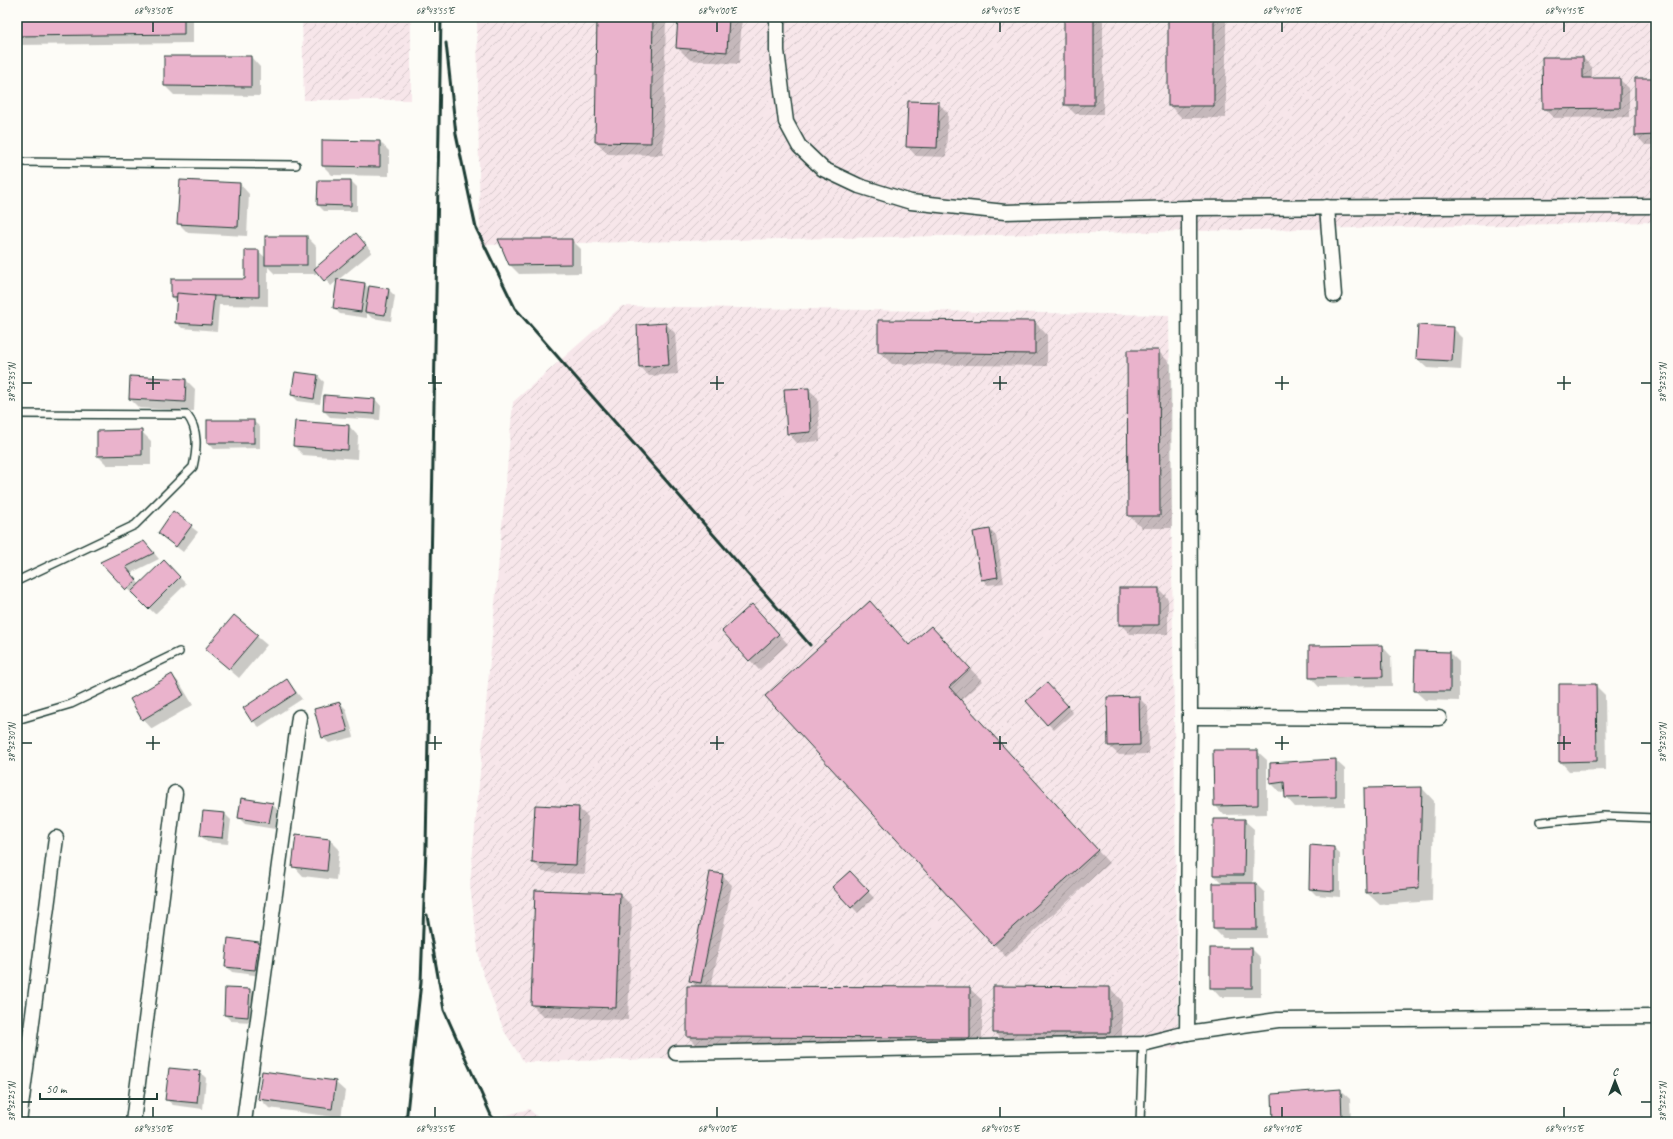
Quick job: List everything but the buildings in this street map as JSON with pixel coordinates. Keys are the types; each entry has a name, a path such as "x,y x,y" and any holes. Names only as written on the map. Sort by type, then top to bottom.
{"street":[{"path":"777,17 777,51 786,122 799,146 823,169 859,186 911,202 1005,212 1189,208 1656,206"},
{"path":"1327,207 1334,295"},
{"path":"1187,1033 1190,717 1189,208"},
{"path":"244,1122 299,717"},
{"path":"1190,717 1439,718"},
{"path":"133,1122 175,793"},
{"path":"20,1122 56,838"},
{"path":"676,1053 1142,1044 1187,1033 1278,1020 1656,1017"}],"lane":[{"path":"17,162 296,164"},
{"path":"17,414 187,415 192,421 196,430 193,467 135,525 17,581"},
{"path":"17,720 71,704 179,652"},
{"path":"1540,822 1603,816 1656,818"},
{"path":"1140,1122 1142,1044"}],"shaded area":[{"path":"302,17 411,17 411,100 304,100"},
{"path":"477,17 1656,17 1656,222 480,245"},
{"path":"622,306 1169,315 1178,1048 524,1062 504,1031 480,965 470,885 513,402"},
{"path":"529,1109 543,1122 480,1122"}],"railway":[{"path":"406,1122 421,982 426,848 441,17"},
{"path":"446,43 456,134 476,228 515,308 810,645"},
{"path":"427,915 444,1010 494,1122"}]}
